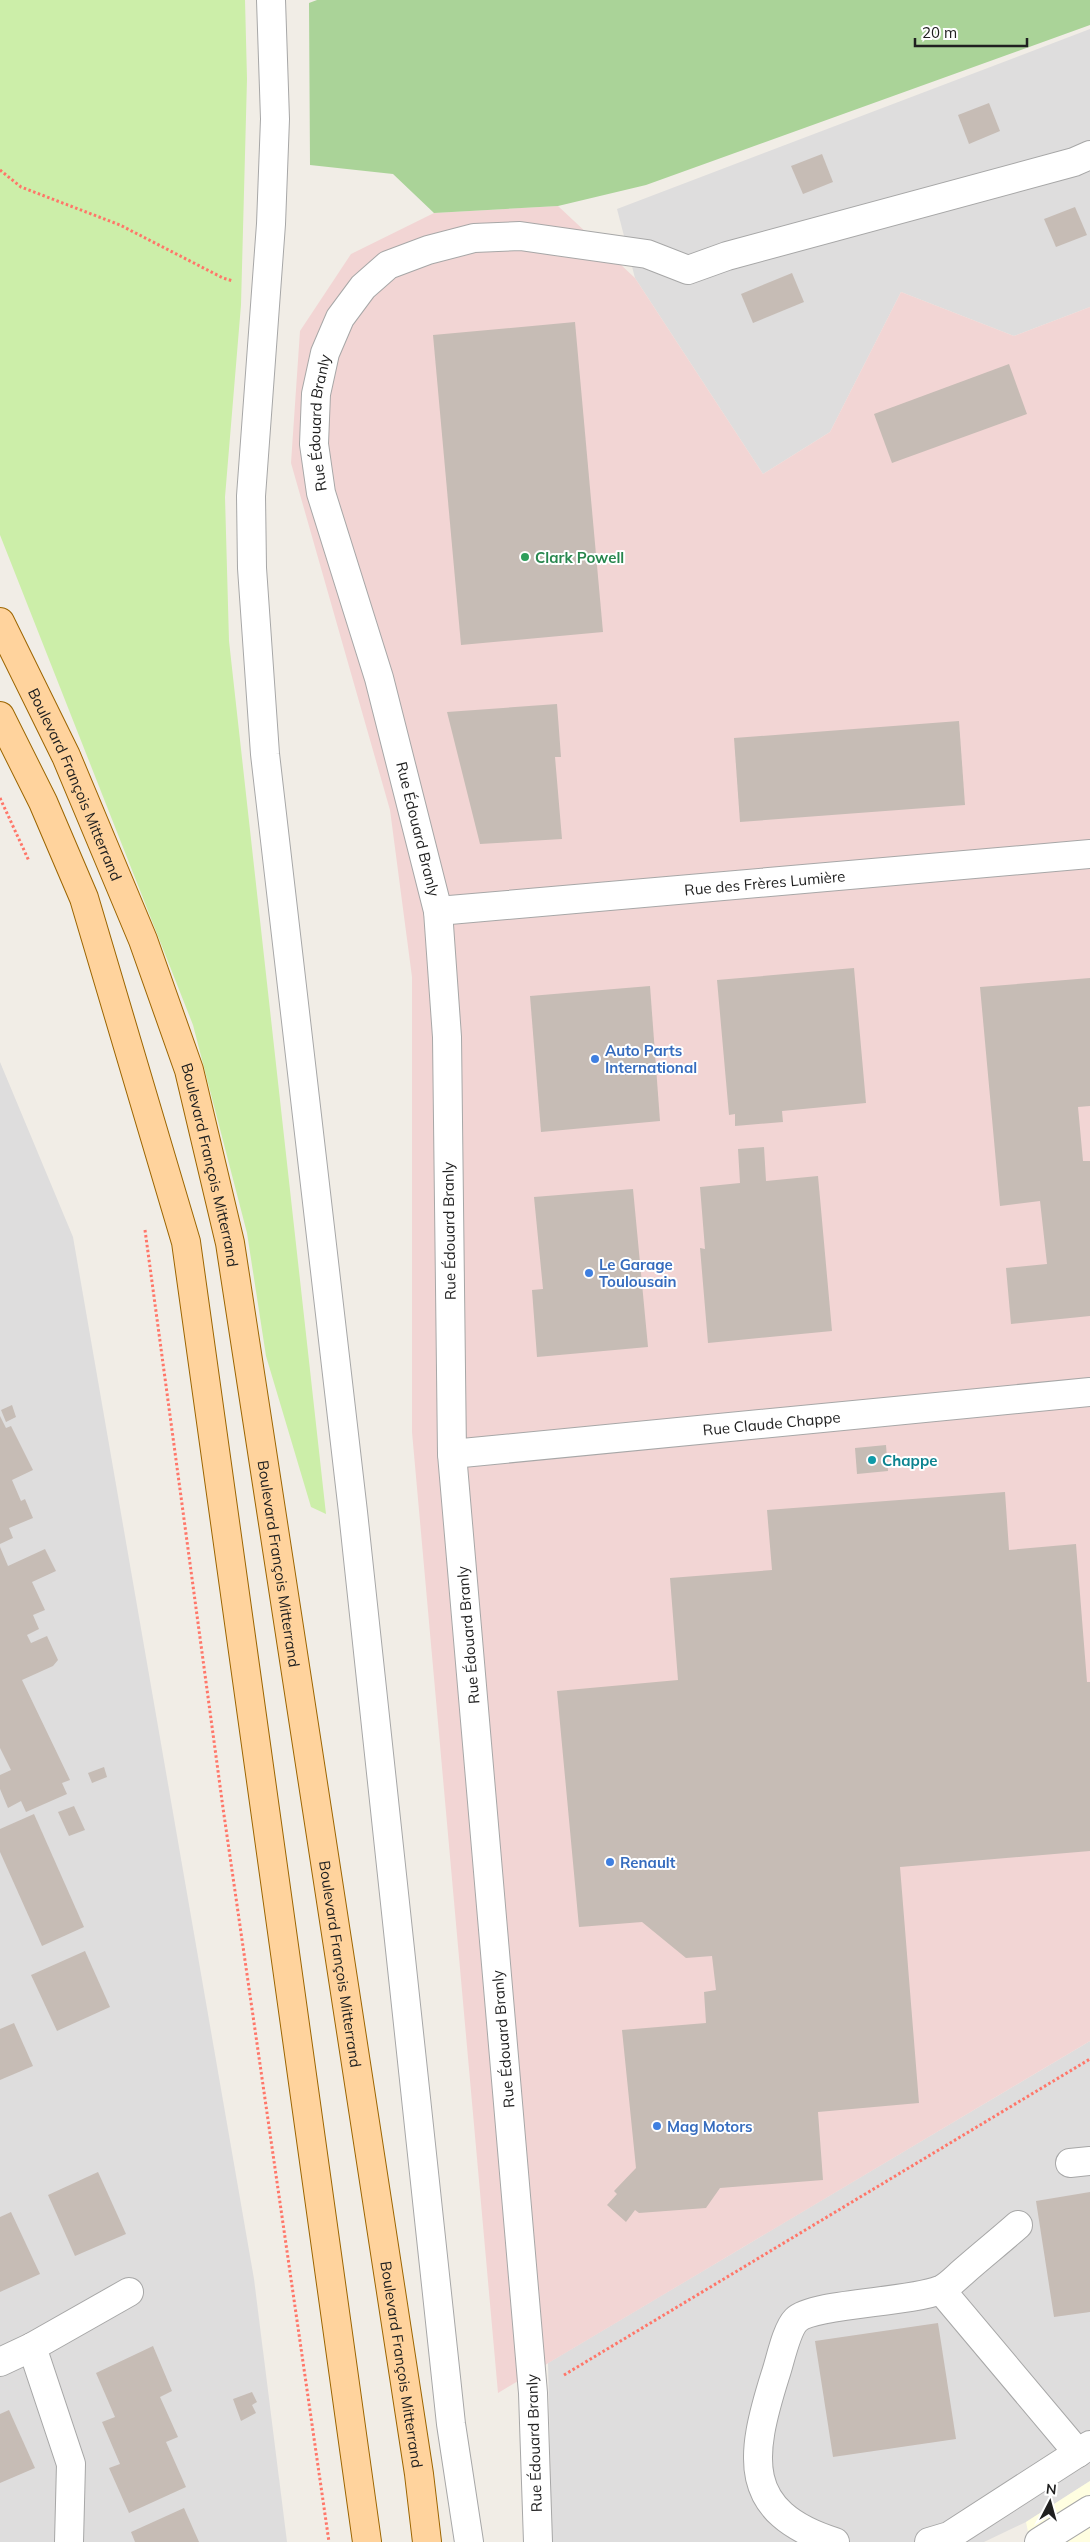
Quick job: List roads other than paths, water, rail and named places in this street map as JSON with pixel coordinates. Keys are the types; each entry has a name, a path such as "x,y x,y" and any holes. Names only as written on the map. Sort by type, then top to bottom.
{"main road":[{"name":"Boulevard François Mitterrand","path":"0,622 66,756 143,940 189,1070 230,1243 419,2474 427,2542"},
{"path":"0,716 44,802 84,898 186,1242 367,2542"}],"street":[{"path":"271,0 275,119 266,291 251,496 252,568 264,754 355,1532 451,2424 470,2542"},
{"name":"Rue Édouard Branly","path":"538,2542 533,2393 452,1454 447,1037 438,911 379,678 321,493 314,444 316,394 325,354 340,318 363,287 388,266 428,250 474,238 520,236 568,242 647,254 688,270 727,256 1074,162 1090,155"},
{"name":"Rue des Frères Lumière","path":"438,911 1090,854"},
{"name":"Rue Claude Chappe","path":"452,1454 1090,1392"},
{"path":"835,2542 819,2537 797,2525 775,2509 763,2488 756,2465 758,2439 765,2410 787,2338 796,2320 815,2310 912,2299 942,2290 1018,2225"},
{"path":"942,2290 1084,2449 942,2540"},
{"path":"0,2362 32,2347 130,2292"},
{"path":"32,2347 71,2464 69,2542"},
{"path":"1039,2542 1090,2510"}],"place":[{"name":"Clark Powell","path":"525,557"},
{"name":"Auto Parts International","path":"595,1059"},
{"name":"Le Garage Toulousain","path":"589,1273"},
{"name":"Chappe","path":"872,1460"},
{"name":"Renault","path":"610,1862"},
{"name":"Mag Motors","path":"657,2126"}]}
